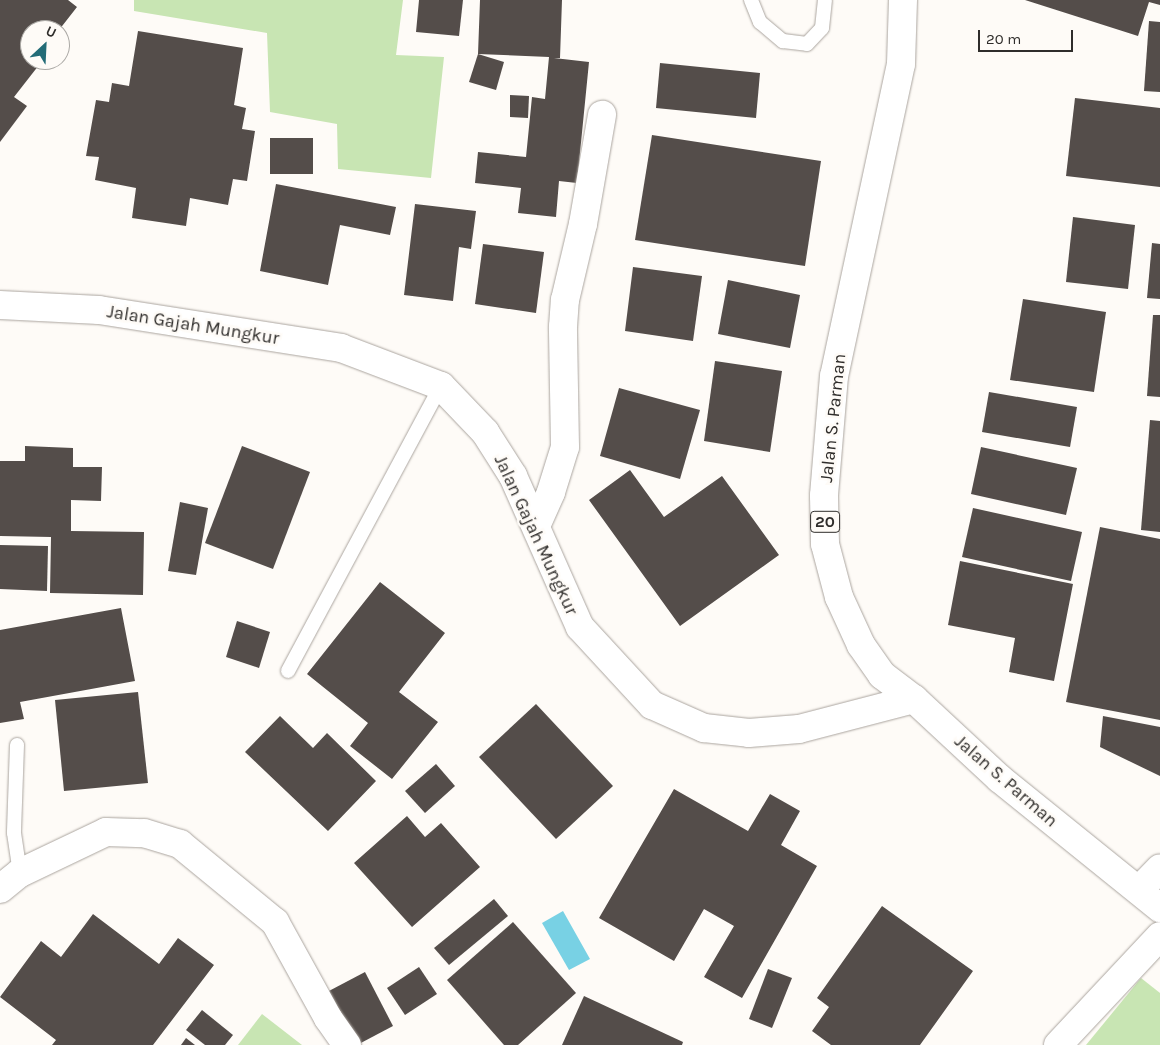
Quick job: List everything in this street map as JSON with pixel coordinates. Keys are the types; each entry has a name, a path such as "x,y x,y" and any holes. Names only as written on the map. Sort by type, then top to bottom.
{"main road":[{"name":"Jalan S. Parman","path":"903,0 901,64 834,376 824,496 825,544 839,597 861,645 882,675 914,699 1000,779 1160,908"},
{"path":"536,526 551,492 564,447 563,327 565,300 583,224 602,115"},
{"name":"Jalan Gajah Mungkur","path":"0,305 99,310 341,348 441,386 486,432 513,476 580,627 652,705 704,728 749,733 799,729 914,699"},
{"path":"10,881 106,832 144,833 180,844 275,922 328,1018 347,1045"},
{"path":"1139,890 1160,868"},
{"path":"1058,1045 1160,936"}],"lane":[{"path":"752,0 760,22 783,41 807,44 822,28 825,0"},
{"path":"288,670 441,386"},
{"path":"10,881 14,833 17,745"}],"green space":[{"path":"134,0 403,0 396,55 444,57 431,178 338,169 337,124 270,112 267,33 134,11"},
{"path":"1141,978 1160,993 1160,1045 1086,1045"},
{"path":"262,1014 302,1045 238,1045"}],"water":[{"path":"563,911 590,959 569,970 542,923"}],"building":[{"path":"0,0 68,0 77,7 67,20 20,20 20,70 35,70 14,97 27,106 0,142"},
{"path":"419,0 463,0 459,36 416,32"},
{"path":"480,0 562,0 560,58 554,58 589,62 577,183 559,181 556,217 518,213 521,188 475,183 478,152 526,157 532,97 545,99 549,57 478,54"},
{"path":"1025,0 1160,0 1160,5 1149,2 1138,36"},
{"path":"1149,21 1160,22 1160,92 1144,91"},
{"path":"138,31 243,48 234,105 246,108 242,129 255,131 247,181 233,179 228,205 190,198 186,226 132,218 136,188 95,180 99,157 86,156 96,100 109,102 112,83 129,86"},
{"path":"478,54 504,62 496,90 469,82"},
{"path":"660,63 760,73 756,118 656,108"},
{"path":"510,95 529,96 528,118 510,117"},
{"path":"1075,98 1160,108 1160,187 1066,176"},
{"path":"652,135 821,161 805,266 635,240"},
{"path":"270,138 313,138 313,174 270,174"},
{"path":"276,184 396,207 390,235 340,225 328,285 260,271"},
{"path":"415,204 476,211 471,249 459,247 453,301 404,295"},
{"path":"1073,217 1135,225 1128,289 1066,282"},
{"path":"1152,243 1160,244 1160,299 1147,298"},
{"path":"483,244 544,252 536,313 475,304"},
{"path":"633,267 702,276 693,341 625,331"},
{"path":"728,280 800,295 790,348 718,334"},
{"path":"1023,299 1106,312 1094,392 1010,380"},
{"path":"1153,315 1160,315 1160,397 1147,396"},
{"path":"715,361 782,371 770,452 704,441"},
{"path":"619,388 700,410 680,479 600,456"},
{"path":"989,392 1077,407 1070,447 982,432"},
{"path":"1150,420 1160,421 1160,532 1141,530"},
{"path":"25,446 73,448 73,467 102,467 101,501 71,500 71,531 144,532 143,595 50,593 51,537 0,536 0,461 25,461"},
{"path":"242,446 310,472 273,569 205,543"},
{"path":"981,447 1077,468 1066,515 971,494"},
{"path":"630,470 664,517 722,476 779,555 680,626 589,500"},
{"path":"180,502 208,508 196,575 168,571"},
{"path":"973,508 1082,532 1071,581 962,557"},
{"path":"1100,527 1160,539 1160,720 1066,702"},
{"path":"0,545 48,546 47,591 0,589"},
{"path":"960,561 1073,584 1054,681 1009,672 1015,638 948,625"},
{"path":"380,582 445,633 399,692 438,722 392,779 350,746 368,723 307,674"},
{"path":"121,608 135,681 20,702 24,719 0,723 0,630"},
{"path":"237,621 270,632 259,668 226,657"},
{"path":"138,692 148,783 64,791 55,700"},
{"path":"536,704 613,786 556,839 479,757"},
{"path":"280,716 313,748 327,733 376,781 328,831 245,752"},
{"path":"1103,716 1160,727 1160,776 1100,747"},
{"path":"436,764 455,786 425,813 405,791"},
{"path":"674,789 748,831 770,794 800,811 781,845 817,866 742,998 704,977 734,926 704,909 674,961 599,918"},
{"path":"407,816 425,837 441,823 480,867 412,927 354,863"},
{"path":"494,899 508,916 449,965 434,948"},
{"path":"882,906 973,971 920,1045 831,1045 812,1031 829,1007 817,998"},
{"path":"93,914 159,964 178,938 214,965 153,1045 52,1045 56,1040 0,997 41,941 61,957"},
{"path":"513,922 576,993 518,1045 504,1045 447,980"},
{"path":"419,967 437,994 405,1015 387,988"},
{"path":"768,969 792,978 772,1028 749,1019"},
{"path":"365,972 393,1026 357,1045 327,992"},
{"path":"584,996 683,1042 682,1045 562,1045"},
{"path":"202,1010 233,1035 225,1045 205,1045 186,1030"},
{"path":"186,1038 195,1045 181,1045"}]}
